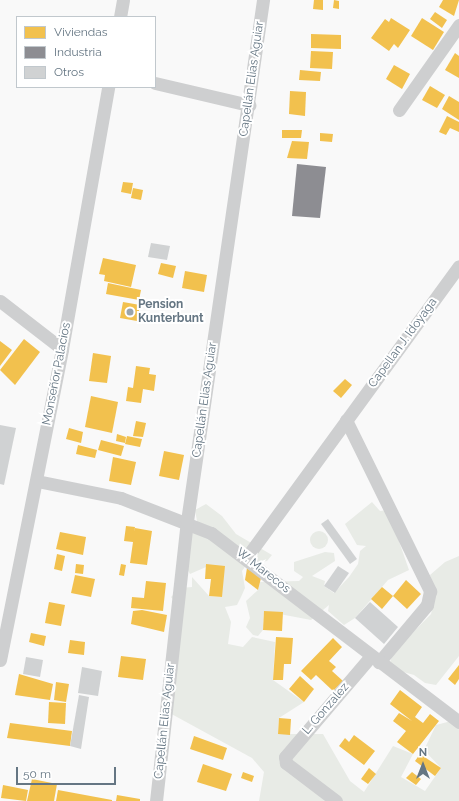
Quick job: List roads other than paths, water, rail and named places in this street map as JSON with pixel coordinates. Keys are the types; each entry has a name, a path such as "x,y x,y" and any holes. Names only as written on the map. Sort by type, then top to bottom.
{"street":[{"path":"120,16 123,0"},
{"name":"Capellán Elias Aguiar","path":"156,801 187,521 264,0"},
{"path":"399,110 459,25"},
{"path":"156,83 249,105"},
{"name":"Monseñor Palacios","path":"0,660 62,349 108,88"},
{"name":"Capellan J. Idoyaga","path":"246,558 459,266"},
{"path":"0,301 62,349"},
{"name":"L. Gonzalez","path":"336,801 286,763 285,757 427,605 430,591 346,420"},
{"name":"W. Marecos","path":"37,480 120,498 187,521 246,558 375,659 459,722"}],"place":[{"name":"Pension Kunterbunt","path":"130,312"}]}
